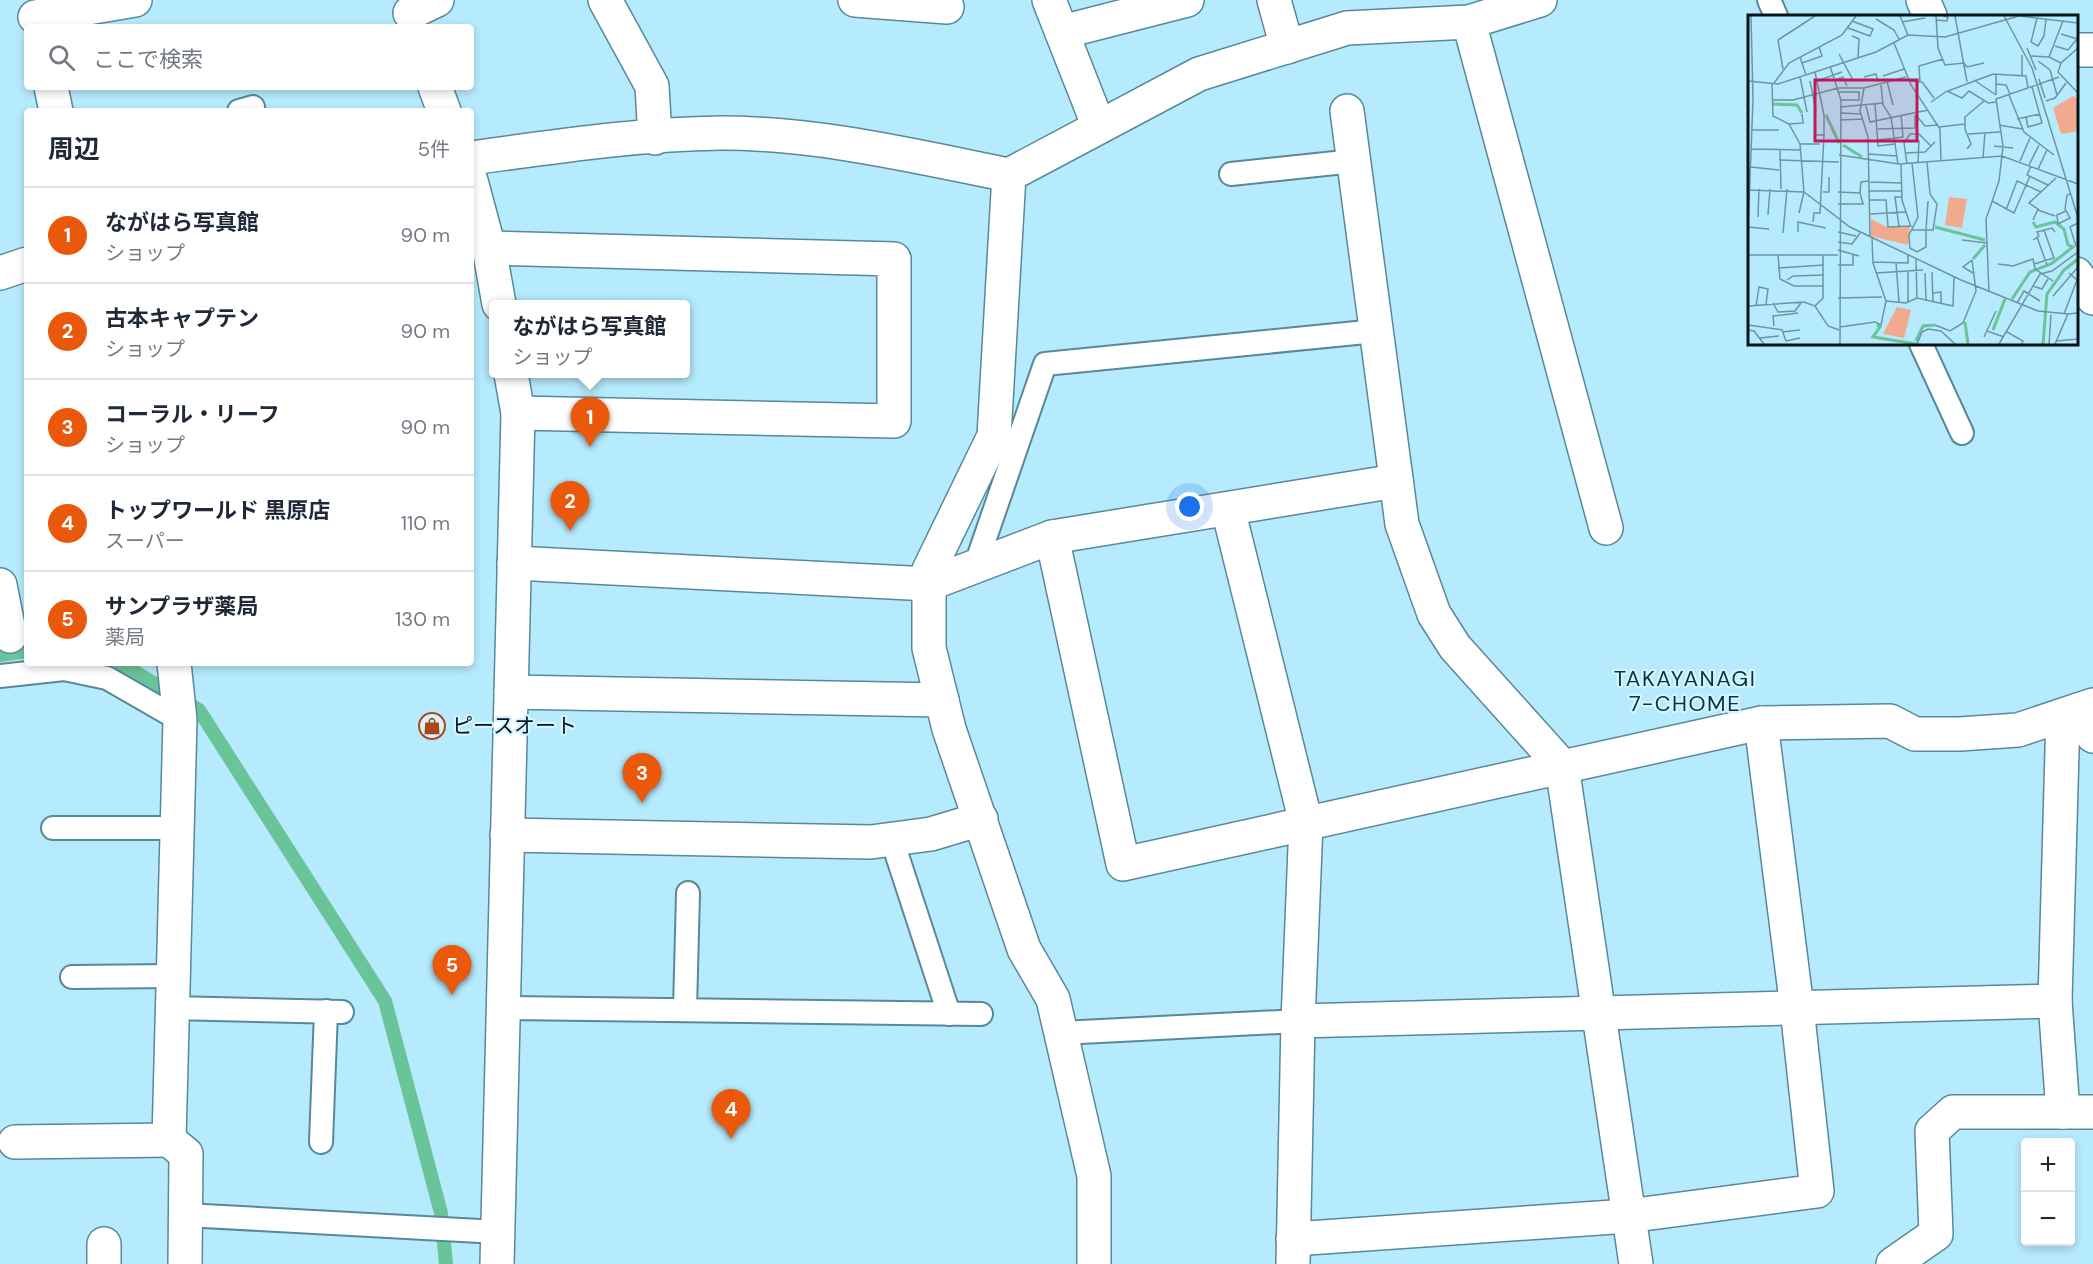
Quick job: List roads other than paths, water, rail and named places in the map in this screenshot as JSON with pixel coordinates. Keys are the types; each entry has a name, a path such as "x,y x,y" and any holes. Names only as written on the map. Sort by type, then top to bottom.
{"street":[{"path":"34,15 135,0"},
{"path":"605,0 652,86 655,138"},
{"path":"855,0 947,7"},
{"path":"1049,0 1099,127"},
{"path":"1062,32 1187,0"},
{"path":"1274,0 1287,47"},
{"path":"474,158 587,142 720,133 846,142 1009,175 1199,74 1347,28 1469,22 1540,0"},
{"path":"1923,0 1930,15"},
{"path":"1469,22 1606,528"},
{"path":"52,90 56,108"},
{"path":"436,90 443,108"},
{"path":"1347,111 1402,524 1434,614 1455,647 1562,766 1636,1264"},
{"path":"1009,175 994,436 929,570 929,648 949,729 1024,949 1053,999 1094,1176 1094,1264"},
{"path":"474,192 489,248 498,300"},
{"path":"489,248 894,259 894,421 518,413"},
{"path":"0,273 24,265"},
{"path":"2078,277 2093,298"},
{"path":"497,1264 518,413 512,378"},
{"path":"514,563 929,584 1052,537 1396,481"},
{"path":"1228,508 1306,823 1298,1021 1293,1252 1628,1216 1817,1191 1797,1008 1761,723"},
{"path":"1052,537 1123,864 1761,723 1890,721 1915,734 1960,734 2018,730 2082,716 2055,1001 2078,1112 1953,1112 1932,1131 1936,1234 1893,1264"},
{"path":"0,585 10,636"},
{"path":"169,1140 177,692"},
{"path":"511,692 942,700"},
{"path":"507,835 871,842 931,834 981,819"},
{"path":"1298,1021 2055,1001"},
{"path":"15,1142 169,1140 186,1154 185,1264"}],"lane":[{"path":"1769,0 1776,15"},
{"path":"1231,174 1354,161"},
{"path":"975,567 1045,364 1376,331"},
{"path":"1921,345 1962,433"},
{"path":"0,676 64,669 177,692"},
{"path":"53,828 176,828"},
{"path":"892,840 949,1014"},
{"path":"685,1010 688,893"},
{"path":"72,977 334,1012 321,1142"},
{"path":"503,1008 981,1014"},
{"path":"1061,1033 1298,1021"},
{"path":"185,1215 498,1232"}],"waterway":[{"path":"0,655 24,651"},
{"path":"125,666 199,710 385,1001 441,1213 446,1264"}],"place":[{"name":"ながはら写真館","path":"590,447"},
{"name":"古本キャプテン","path":"570,531"},
{"name":"ピースオート","path":"432,726"},
{"name":"コーラル・リーフ","path":"642,803"},
{"name":"サンプラザ薬局","path":"452,995"},
{"name":"トップワールド 黒原店","path":"731,1139"}],"district":[{"name":"TAKAYANAGI 7-CHOME","path":"1685,690"}]}
